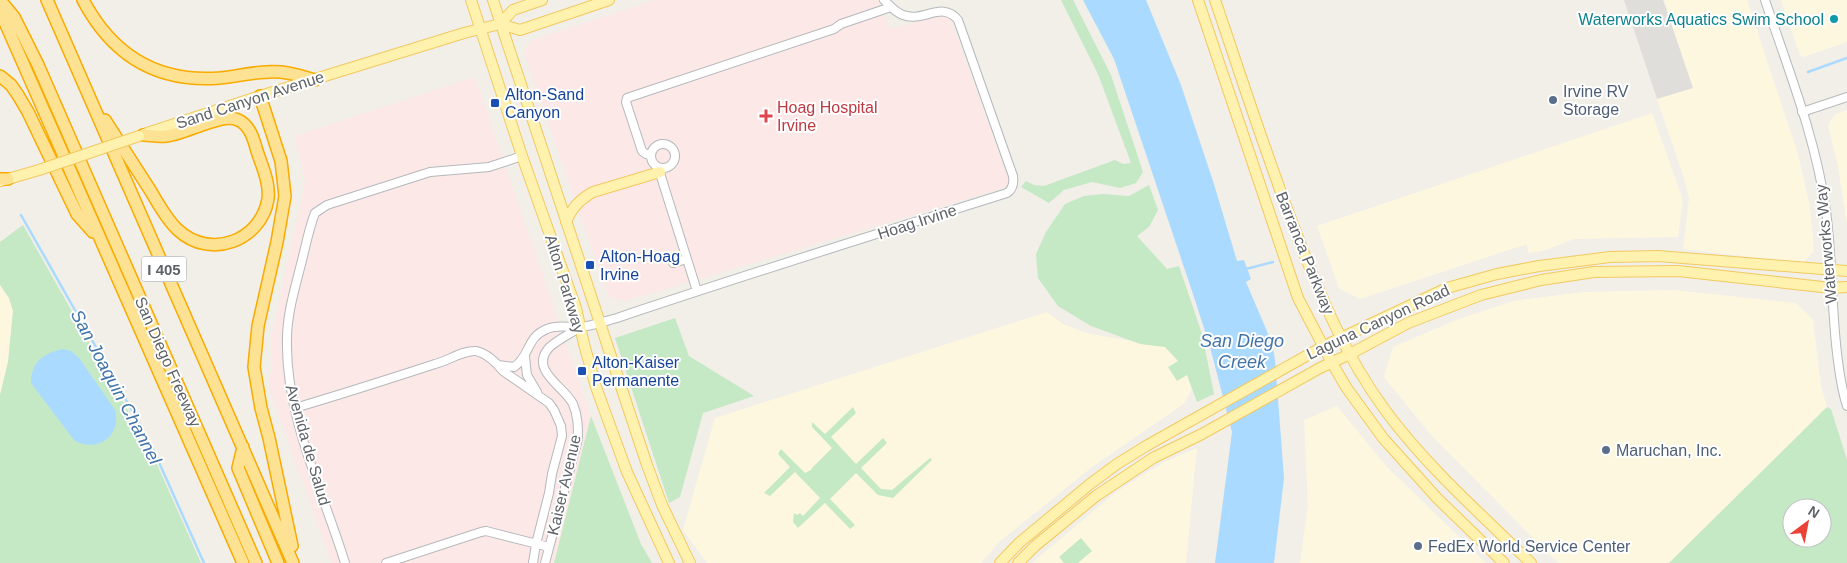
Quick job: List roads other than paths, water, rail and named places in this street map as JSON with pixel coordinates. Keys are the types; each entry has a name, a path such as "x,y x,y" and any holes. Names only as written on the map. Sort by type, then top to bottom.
{"highway":[{"name":"San Diego Freeway","path":"0,0 14,17 38,65 256,563"},
{"name":"I 405","path":"47,0 294,563"},
{"path":"83,0 100,28 111,41 133,59 153,69 171,75 202,79 280,72 315,80"},
{"name":"San Diego Freeway","path":"0,11 243,563"},
{"path":"0,76 11,85 28,112 77,214 102,242"},
{"path":"86,90 169,220 178,231 195,241 224,245 241,238 258,223 264,214 269,189 253,138 240,120 233,118 213,121 166,136 141,135"},
{"path":"260,96 281,161 285,196 277,242 258,326 254,367 294,563"},
{"path":"243,448 238,468 278,563"}],"main road":[{"name":"Alton Parkway","path":"471,0 522,156 576,308 596,386 627,472 669,563"},
{"name":"Alton Parkway","path":"493,0 656,490 690,563"},
{"name":"Sand Canyon Avenue","path":"500,24 513,10 542,0"},
{"name":"Sand Canyon Avenue","path":"3,180 39,170 260,96 481,29 500,24 520,30 609,0"},
{"name":"Barranca Parkway","path":"1198,0 1298,298 1332,363 1346,387 1383,438 1437,498 1504,563"},
{"name":"Barranca Parkway","path":"1215,0 1268,160 1318,290 1341,338 1384,408 1423,456 1531,563"},
{"path":"566,222 579,200 588,194 659,170"},
{"name":"Laguna Canyon Road","path":"1000,563 1044,522 1117,464 1324,346 1447,288 1497,274 1539,266 1610,257 1658,256 1847,271"},
{"name":"Laguna Canyon Road","path":"1018,563 1035,546 1096,496 1153,458 1218,425 1282,388 1408,323 1481,296 1541,280 1594,272 1678,271 1831,288 1847,287"}],"street":[{"name":"Hoag Irvine","path":"580,327 600,323 1007,193 1011,190 1014,181 1013,176 958,20 947,11 940,10 914,16 903,15 893,4 884,0"},
{"name":"Waterworks Way","path":"1765,0 1818,166 1825,202 1834,334 1843,394 1847,406"},
{"path":"651,155 646,154 642,150 626,102 627,98 834,29 841,24 893,4"},
{"path":"1802,112 1847,97"},
{"path":"659,170 672,164 675,156 672,149 662,145 654,148 651,155 653,162 659,170 697,291"},
{"name":"Avenida de Salud","path":"345,563 312,466 295,408 288,374 287,338 291,306 312,220 319,209 430,172 489,167 522,156"},
{"path":"673,263 687,258"},
{"path":"498,365 514,367 521,363 530,342 538,333 559,325 580,327"},
{"name":"Kaiser Avenue","path":"545,563 578,439 578,419 570,399 546,374 543,366 544,357 547,349 554,343 580,327"},
{"name":"Kaiser Avenue","path":"295,408 439,364 471,351 480,352 514,379 542,397"},
{"name":"Kaiser Avenue","path":"525,354 526,375 532,386 554,410 561,426 562,436 533,563"},
{"path":"386,563 481,532 549,548"}],"water":[{"name":"San Diego Creek","path":"1083,0 1146,0 1181,85 1237,261 1244,260 1251,279 1246,282 1272,343 1275,360 1284,478 1274,563 1215,563 1232,432 1210,347 1114,59"},
{"path":"63,349 71,351 79,358 115,410 115,428 111,435 98,444 82,444 74,440 31,383 33,369 36,364 50,353"}],"waterway":[{"path":"1808,72 1847,58"},
{"name":"San Joaquin Channel","path":"21,215 153,449 204,563"},
{"path":"1246,269 1273,262"}],"place":[{"name":"Waterworks Aquatics Swim School","path":"1834,19"},
{"name":"Irvine RV Storage","path":"1553,100"},
{"name":"Alton-Sand Canyon","path":"495,103"},
{"name":"Hoag Hospital Irvine","path":"766,116"},
{"name":"Alton-Hoag Irvine","path":"590,265"},
{"name":"Alton-Kaiser Permanente","path":"582,371"},
{"name":"Maruchan, Inc.","path":"1606,450"},
{"name":"FedEx World Service Center","path":"1418,546"}]}
